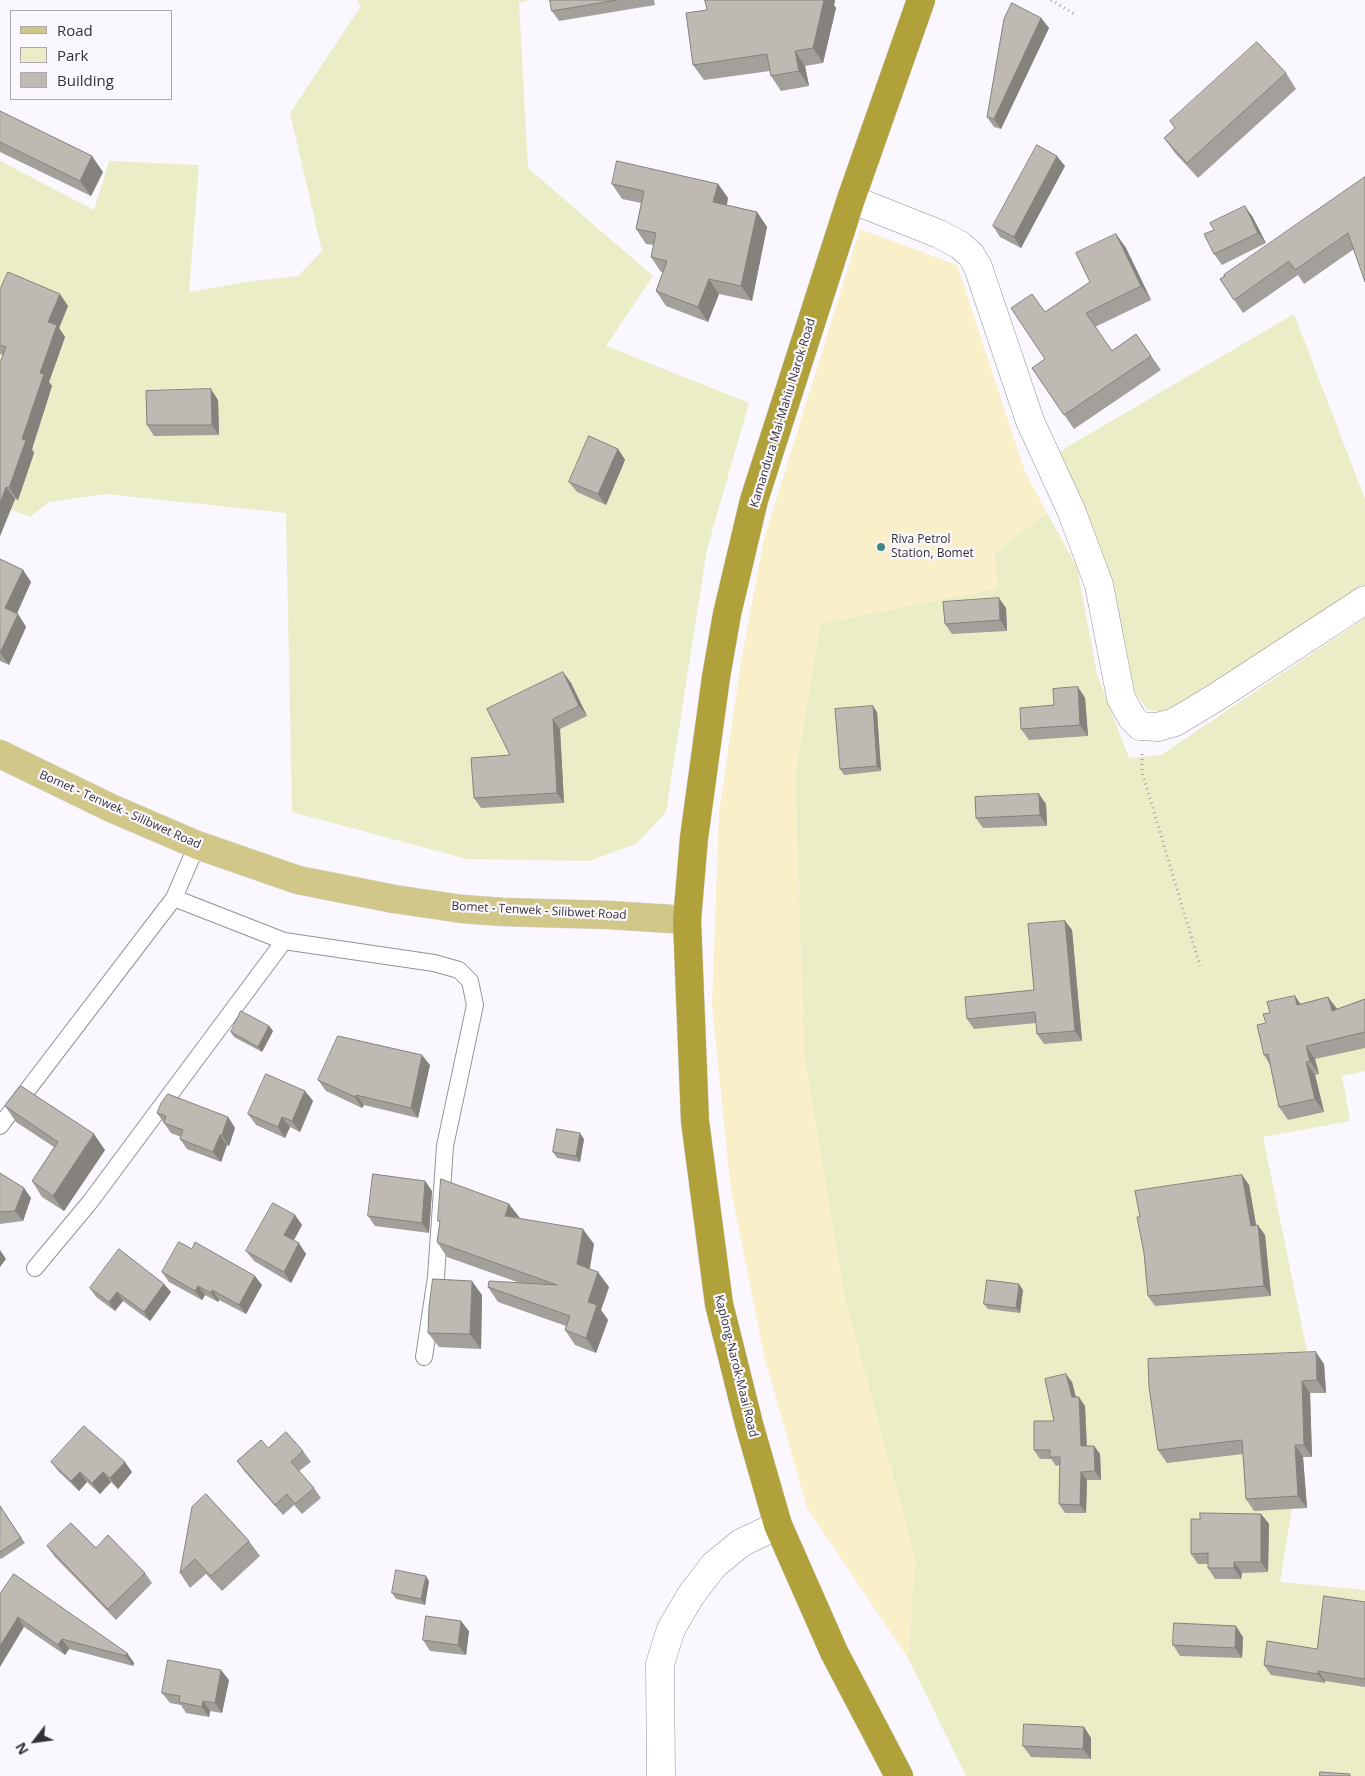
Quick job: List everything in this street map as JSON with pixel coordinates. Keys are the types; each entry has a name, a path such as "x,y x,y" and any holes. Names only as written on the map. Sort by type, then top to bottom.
{"highway":[{"name":"Kamandura Mai-Mahiu Narok Road","path":"694,838 716,677 727,614 754,500 851,199 921,0"},
{"name":"Kaplong-Narok-Maai Road","path":"694,838 687,920 695,1121 719,1304 749,1424 778,1525 834,1652 898,1776"}],"main road":[{"name":"Bomet - Tenwek - Silibwet Road","path":"0,754 111,808 197,845 298,880 394,899 462,909 687,920"}],"street":[{"path":"851,199 939,234 960,245 971,255 978,267 1030,421 1071,510 1099,585 1122,698 1132,718 1140,726 1158,728 1175,722 1365,600"},
{"path":"662,1776 660,1664 671,1629 691,1595 714,1565 741,1543 778,1525"}],"lane":[{"path":"0,1126 174,898 197,845"},
{"path":"174,898 284,940 434,963 459,970 470,981 475,1005 445,1146 436,1277 424,1357"},
{"path":"35,1268 90,1202 284,940"}],"path":[{"path":"1052,0 1076,15"},
{"path":"1140,726 1142,772 1200,966"}],"green space":[{"path":"357,0 529,0 519,3 528,168 653,276 606,346 749,403 707,549 666,812 636,844 589,861 467,859 292,812 286,513 106,494 49,502 30,517 0,505 0,161 94,210 109,161 199,165 189,292 246,282 298,276 322,251 290,113 361,6"},
{"path":"1294,314 1365,499 1365,586 1165,712 1148,710 1135,693 1110,575 1057,453"},
{"path":"1047,513 1077,567 1097,674 1129,758 1161,755 1365,618 1365,1071 1342,1076 1350,1121 1263,1137 1313,1380 1280,1582 1365,1590 1365,1776 966,1776 908,1658 915,1558 844,1296 804,1055 795,776 820,624 998,588 994,553"}],"sand":[{"path":"860,229 957,265 1025,472 1047,513 994,553 998,588 820,624 795,776 804,1055 844,1296 915,1558 908,1658 807,1508 764,1355 731,1190 712,1006 719,812 741,662 764,539"}],"building":[{"path":"550,0 617,0 552,11"},
{"path":"705,0 824,0 813,48 795,51 799,71 771,76 767,54 693,65 686,13 707,10"},
{"path":"1012,3 1041,18 994,119 987,117 1004,19"},
{"path":"1257,42 1286,73 1187,163 1164,138 1175,128 1170,121"},
{"path":"0,111 92,156 80,181 0,142"},
{"path":"1037,145 1057,156 1014,237 993,226"},
{"path":"617,161 718,184 713,202 757,212 741,286 709,279 698,307 656,291 667,261 651,257 656,233 636,229 644,191 612,184"},
{"path":"1365,177 1365,282 1348,233 1295,270 1289,261 1234,300 1220,279 1224,275"},
{"path":"1245,206 1258,233 1214,254 1204,234 1214,230 1210,223"},
{"path":"1116,234 1141,286 1086,313 1112,351 1136,334 1151,356 1064,415 1032,368 1045,359 1011,308 1032,294 1045,312 1090,282 1076,253"},
{"path":"8,272 60,294 48,322 57,325 40,373 44,374 22,439 26,440 9,488 6,487 0,503 0,363 6,347 0,345 0,290"},
{"path":"211,389 212,425 147,425 146,391"},
{"path":"589,436 618,449 598,494 569,482"},
{"path":"0,559 23,570 5,608 18,614 0,653"},
{"path":"999,598 1000,620 945,624 943,602"},
{"path":"563,672 579,706 553,719 557,793 474,798 471,758 510,755 487,709"},
{"path":"1078,687 1080,725 1021,729 1020,708 1054,705 1053,689"},
{"path":"873,706 877,766 840,769 835,709"},
{"path":"1039,794 1040,815 976,818 975,797"},
{"path":"1065,921 1075,1031 1037,1034 1035,1012 967,1019 965,997 1034,990 1028,924"},
{"path":"1295,996 1297,1005 1328,997 1332,1011 1365,999 1365,1032 1306,1046 1310,1061 1306,1062 1315,1099 1279,1107 1268,1054 1264,1055 1257,1025 1266,1023 1263,1014 1270,1013 1267,1002"},
{"path":"241,1011 269,1026 258,1047 231,1032"},
{"path":"338,1036 422,1055 411,1108 356,1095 355,1097 318,1080"},
{"path":"266,1074 305,1091 292,1121 282,1117 278,1127 248,1114"},
{"path":"21,1086 94,1134 53,1196 32,1181 58,1142 5,1106"},
{"path":"168,1094 228,1117 222,1135 220,1135 213,1152 180,1139 183,1130 164,1123 166,1116 157,1113 161,1103"},
{"path":"557,1129 580,1133 576,1156 553,1152"},
{"path":"0,1173 24,1188 15,1211 0,1212"},
{"path":"373,1174 425,1181 422,1223 368,1216"},
{"path":"1242,1175 1251,1226 1258,1225 1264,1286 1148,1296 1144,1253 1137,1217 1140,1217 1135,1191"},
{"path":"441,1179 509,1204 505,1216 583,1229 577,1264 598,1272 588,1302 597,1305 586,1338 565,1330 570,1316 488,1287 489,1281 557,1285 437,1242 440,1221 438,1221"},
{"path":"273,1203 295,1215 284,1235 299,1243 284,1272 246,1251"},
{"path":"179,1242 192,1249 195,1242 255,1276 239,1305 212,1290 211,1293 198,1286 195,1291 162,1272"},
{"path":"119,1249 164,1284 144,1312 117,1292 109,1302 90,1288"},
{"path":"433,1279 472,1281 470,1334 428,1333"},
{"path":"987,1280 1019,1284 1016,1308 984,1304"},
{"path":"1316,1352 1317,1380 1302,1381 1304,1445 1295,1445 1298,1496 1246,1499 1242,1440 1158,1450 1149,1387 1148,1359"},
{"path":"1066,1374 1072,1397 1079,1397 1081,1446 1094,1446 1095,1471 1081,1472 1080,1505 1059,1504 1060,1457 1050,1457 1050,1450 1034,1450 1034,1421 1054,1421 1045,1379"},
{"path":"84,1426 125,1462 110,1478 103,1472 92,1483 80,1472 71,1481 51,1462"},
{"path":"286,1432 303,1451 291,1462 314,1488 295,1504 287,1494 275,1505 237,1461 261,1440 268,1448"},
{"path":"206,1494 249,1541 211,1576 195,1559 180,1573 192,1507"},
{"path":"0,1506 21,1538 0,1552"},
{"path":"1200,1513 1261,1514 1261,1562 1234,1562 1234,1568 1208,1568 1208,1553 1191,1554 1191,1519 1200,1519"},
{"path":"71,1523 96,1548 108,1535 145,1573 108,1609 47,1546"},
{"path":"396,1570 426,1576 421,1599 392,1593"},
{"path":"14,1574 127,1653 126,1656 62,1639 58,1645 18,1617 0,1646 0,1594"},
{"path":"1324,1596 1365,1602 1365,1679 1318,1671 1318,1674 1264,1665 1267,1641 1317,1649"},
{"path":"426,1616 461,1621 458,1645 423,1640"},
{"path":"1174,1623 1236,1626 1235,1648 1173,1645"},
{"path":"168,1660 221,1670 215,1703 203,1701 202,1707 179,1702 180,1696 162,1693"},
{"path":"1024,1724 1084,1727 1083,1749 1023,1746"},
{"path":"1320,1772 1350,1774 1350,1776 1320,1776"}],"place":[{"name":"Riva Petrol Station, Bomet","path":"881,547"}]}
